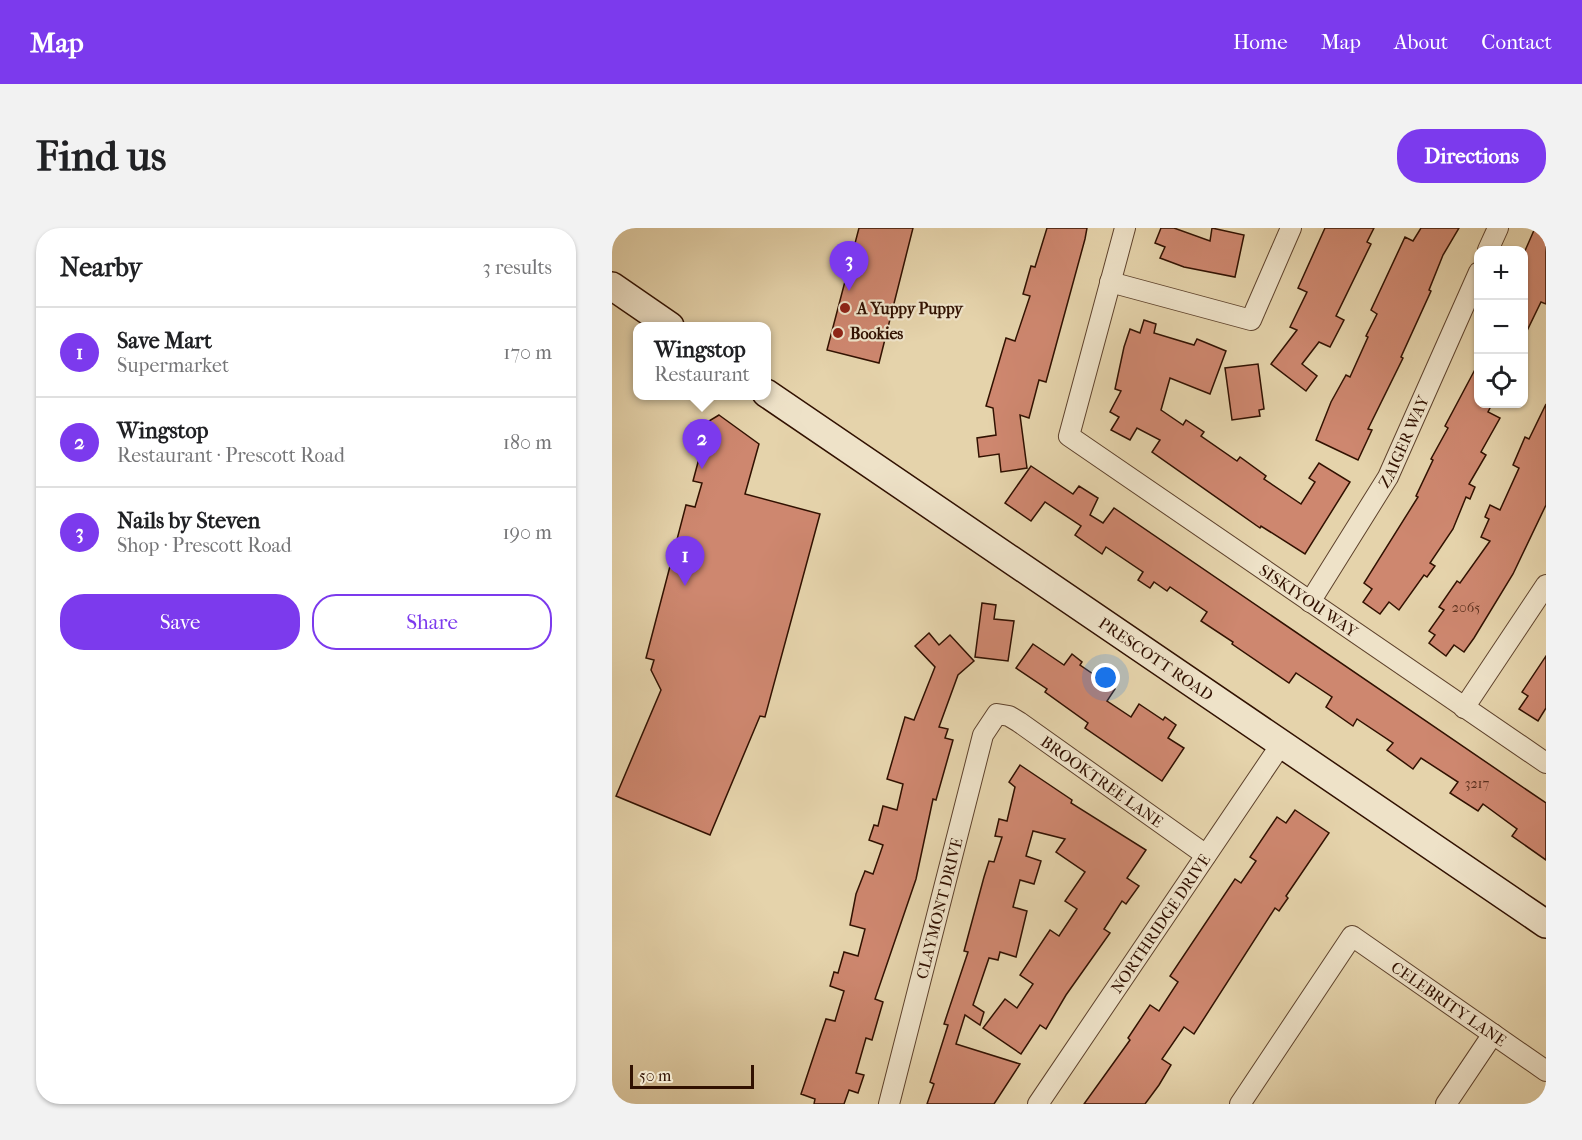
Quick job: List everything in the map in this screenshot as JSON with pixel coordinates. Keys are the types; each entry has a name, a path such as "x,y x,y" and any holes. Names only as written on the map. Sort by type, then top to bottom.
{"main road":[{"path":"612,286 663,322"},
{"name":"PRESCOTT ROAD","path":"771,396 1546,924"}],"street":[{"path":"1125,228 1110,282 1251,320 1291,228"},
{"path":"1490,246 1498,228"},
{"name":"SISKIYOU WAY","path":"1110,282 1069,436 1546,763"},
{"name":"ZAIGER WAY","path":"1310,602 1388,477 1474,283"},
{"path":"1464,708 1546,585"},
{"name":"BROOKTREE LANE","path":"997,714 1009,716 1019,722 1206,855"},
{"name":"CLAYMONT DRIVE","path":"889,1104 983,735 997,714"},
{"name":"NORTHRIDGE DRIVE","path":"1038,1104 1282,743"},
{"name":"CELEBRITY LANE","path":"1240,1104 1352,936 1546,1071"},
{"path":"1446,1104 1493,1034"}],"building":[{"path":"859,228 913,228 879,363 827,350"},
{"path":"1047,228 1087,228 1046,382 1039,380 1029,418 1020,415 1027,468 1001,472 999,454 979,457 977,438 996,435 993,408 986,406 1006,338 1015,341 1030,296 1023,294 1031,266 1035,267"},
{"path":"1161,228 1174,228 1210,241 1212,228 1244,235 1235,277 1184,267 1160,258 1165,247 1155,243"},
{"path":"1325,228 1374,228 1367,242 1371,244 1336,316 1344,320 1330,347 1319,342 1302,364 1317,376 1306,391 1271,364 1297,330 1290,327 1307,292 1298,288"},
{"path":"1421,228 1459,228 1443,255 1429,290 1431,291 1401,357 1403,358 1368,429 1372,430 1358,460 1316,440 1331,402 1346,375 1350,377 1368,337 1366,336 1377,314 1371,310 1405,237 1413,241"},
{"path":"1535,228 1546,228 1546,304 1541,302 1528,329 1528,246"},
{"path":"1144,320 1156,324 1154,333 1194,345 1197,339 1226,351 1210,394 1170,378 1161,410 1183,425 1186,420 1204,432 1201,436 1237,461 1240,457 1266,476 1264,479 1301,504 1315,482 1309,478 1319,463 1350,482 1305,554 1261,526 1260,528 1152,452 1160,440 1137,428 1130,440 1111,430 1119,417 1110,412 1121,391 1115,389 1124,347 1130,329 1140,333"},
{"path":"1258,364 1264,409 1259,410 1260,416 1232,420 1225,368"},
{"path":"1474,371 1474,408 1490,408 1488,412 1500,418 1481,452 1486,455 1469,484 1475,487 1470,499 1466,497 1453,529 1430,563 1435,566 1427,577 1424,575 1399,610 1389,602 1380,614 1363,602 1372,589 1364,583 1418,497 1416,496 1433,460 1431,459 1448,428 1445,426"},
{"path":"1546,404 1546,505 1513,574 1474,638 1464,652 1454,645 1446,656 1429,643 1435,635 1429,631 1444,610 1439,607 1457,581 1460,583 1490,541 1481,537 1489,519 1485,517 1490,505 1500,510 1519,468 1513,465 1525,437 1529,439"},
{"path":"719,415 759,444 745,494 820,514 765,717 760,716 710,835 616,796 661,690 651,670 654,660 646,658 686,505 695,507 702,483 693,481 709,421"},
{"path":"1031,466 1073,494 1079,486 1098,498 1090,515 1103,523 1114,508 1546,803 1546,860 1512,836 1517,829 1483,804 1478,811 1450,793 1458,782 1421,758 1413,769 1387,750 1393,743 1357,719 1353,726 1326,707 1332,697 1296,673 1289,683 1201,621 1207,612 1170,587 1167,591 1154,582 1150,588 1138,580 1143,572 1106,547 1102,554 1075,535 1081,526 1045,502 1031,521 1005,503"},
{"path":"982,603 996,605 994,619 1014,621 1008,661 975,657"},
{"path":"929,633 939,645 950,635 974,661 958,675 939,727 948,729 945,738 953,740 936,800 933,799 916,879 875,999 883,1002 872,1040 866,1038 856,1073 864,1075 858,1093 849,1090 844,1104 814,1104 815,1099 801,1094 826,1019 835,1021 844,991 830,986 834,972 838,973 844,952 858,956 865,929 850,925 856,894 865,871 873,874 883,845 869,840 874,825 878,826 883,806 897,810 903,784 887,779 905,717 914,720 935,667 915,646"},
{"path":"1033,644 1064,665 1072,654 1082,662 1080,665 1115,689 1107,701 1131,717 1139,704 1163,720 1165,717 1176,725 1168,738 1184,748 1162,781 1085,728 1088,723 1045,692 1047,689 1016,668"},
{"path":"1546,656 1546,708 1538,721 1519,709 1528,696 1522,692"},
{"path":"1020,765 1072,800 1071,803 1146,850 1127,878 1139,886 1126,904 1122,901 1104,929 1110,933 1066,995 1046,1029 1040,1025 1021,1054 983,1028 1005,999 1017,1008 1033,984 1020,975 1050,930 1059,936 1077,909 1065,901 1085,872 1056,852 1065,839 1033,831 1026,856 1041,861 1034,884 1020,880 1013,907 1027,911 1016,957 1000,952 998,960 989,958 973,1005 984,1012 980,1025 965,1015 956,1044 1020,1064 994,1104 927,1104 934,1084 930,1082 948,1025 944,1024 968,952 964,951 984,877 989,861 994,862 1002,837 995,836 999,819 1007,821 1015,787 1009,782"},
{"path":"1295,810 1329,833 1286,896 1288,898 1279,911 1275,908 1194,1034 1184,1027 1162,1059 1171,1065 1159,1085 1145,1104 1084,1104 1130,1040 1128,1038 1150,1005 1159,1011 1178,982 1170,976 1235,879 1241,883 1256,861 1250,857 1277,817 1286,823"}],"place":[{"name":"Nails by Steven","path":"849,291"},
{"name":"A Yuppy Puppy","path":"845,308"},
{"name":"Bookies","path":"838,333"},
{"name":"Wingstop","path":"702,469"},
{"name":"Save Mart","path":"685,586"}]}
